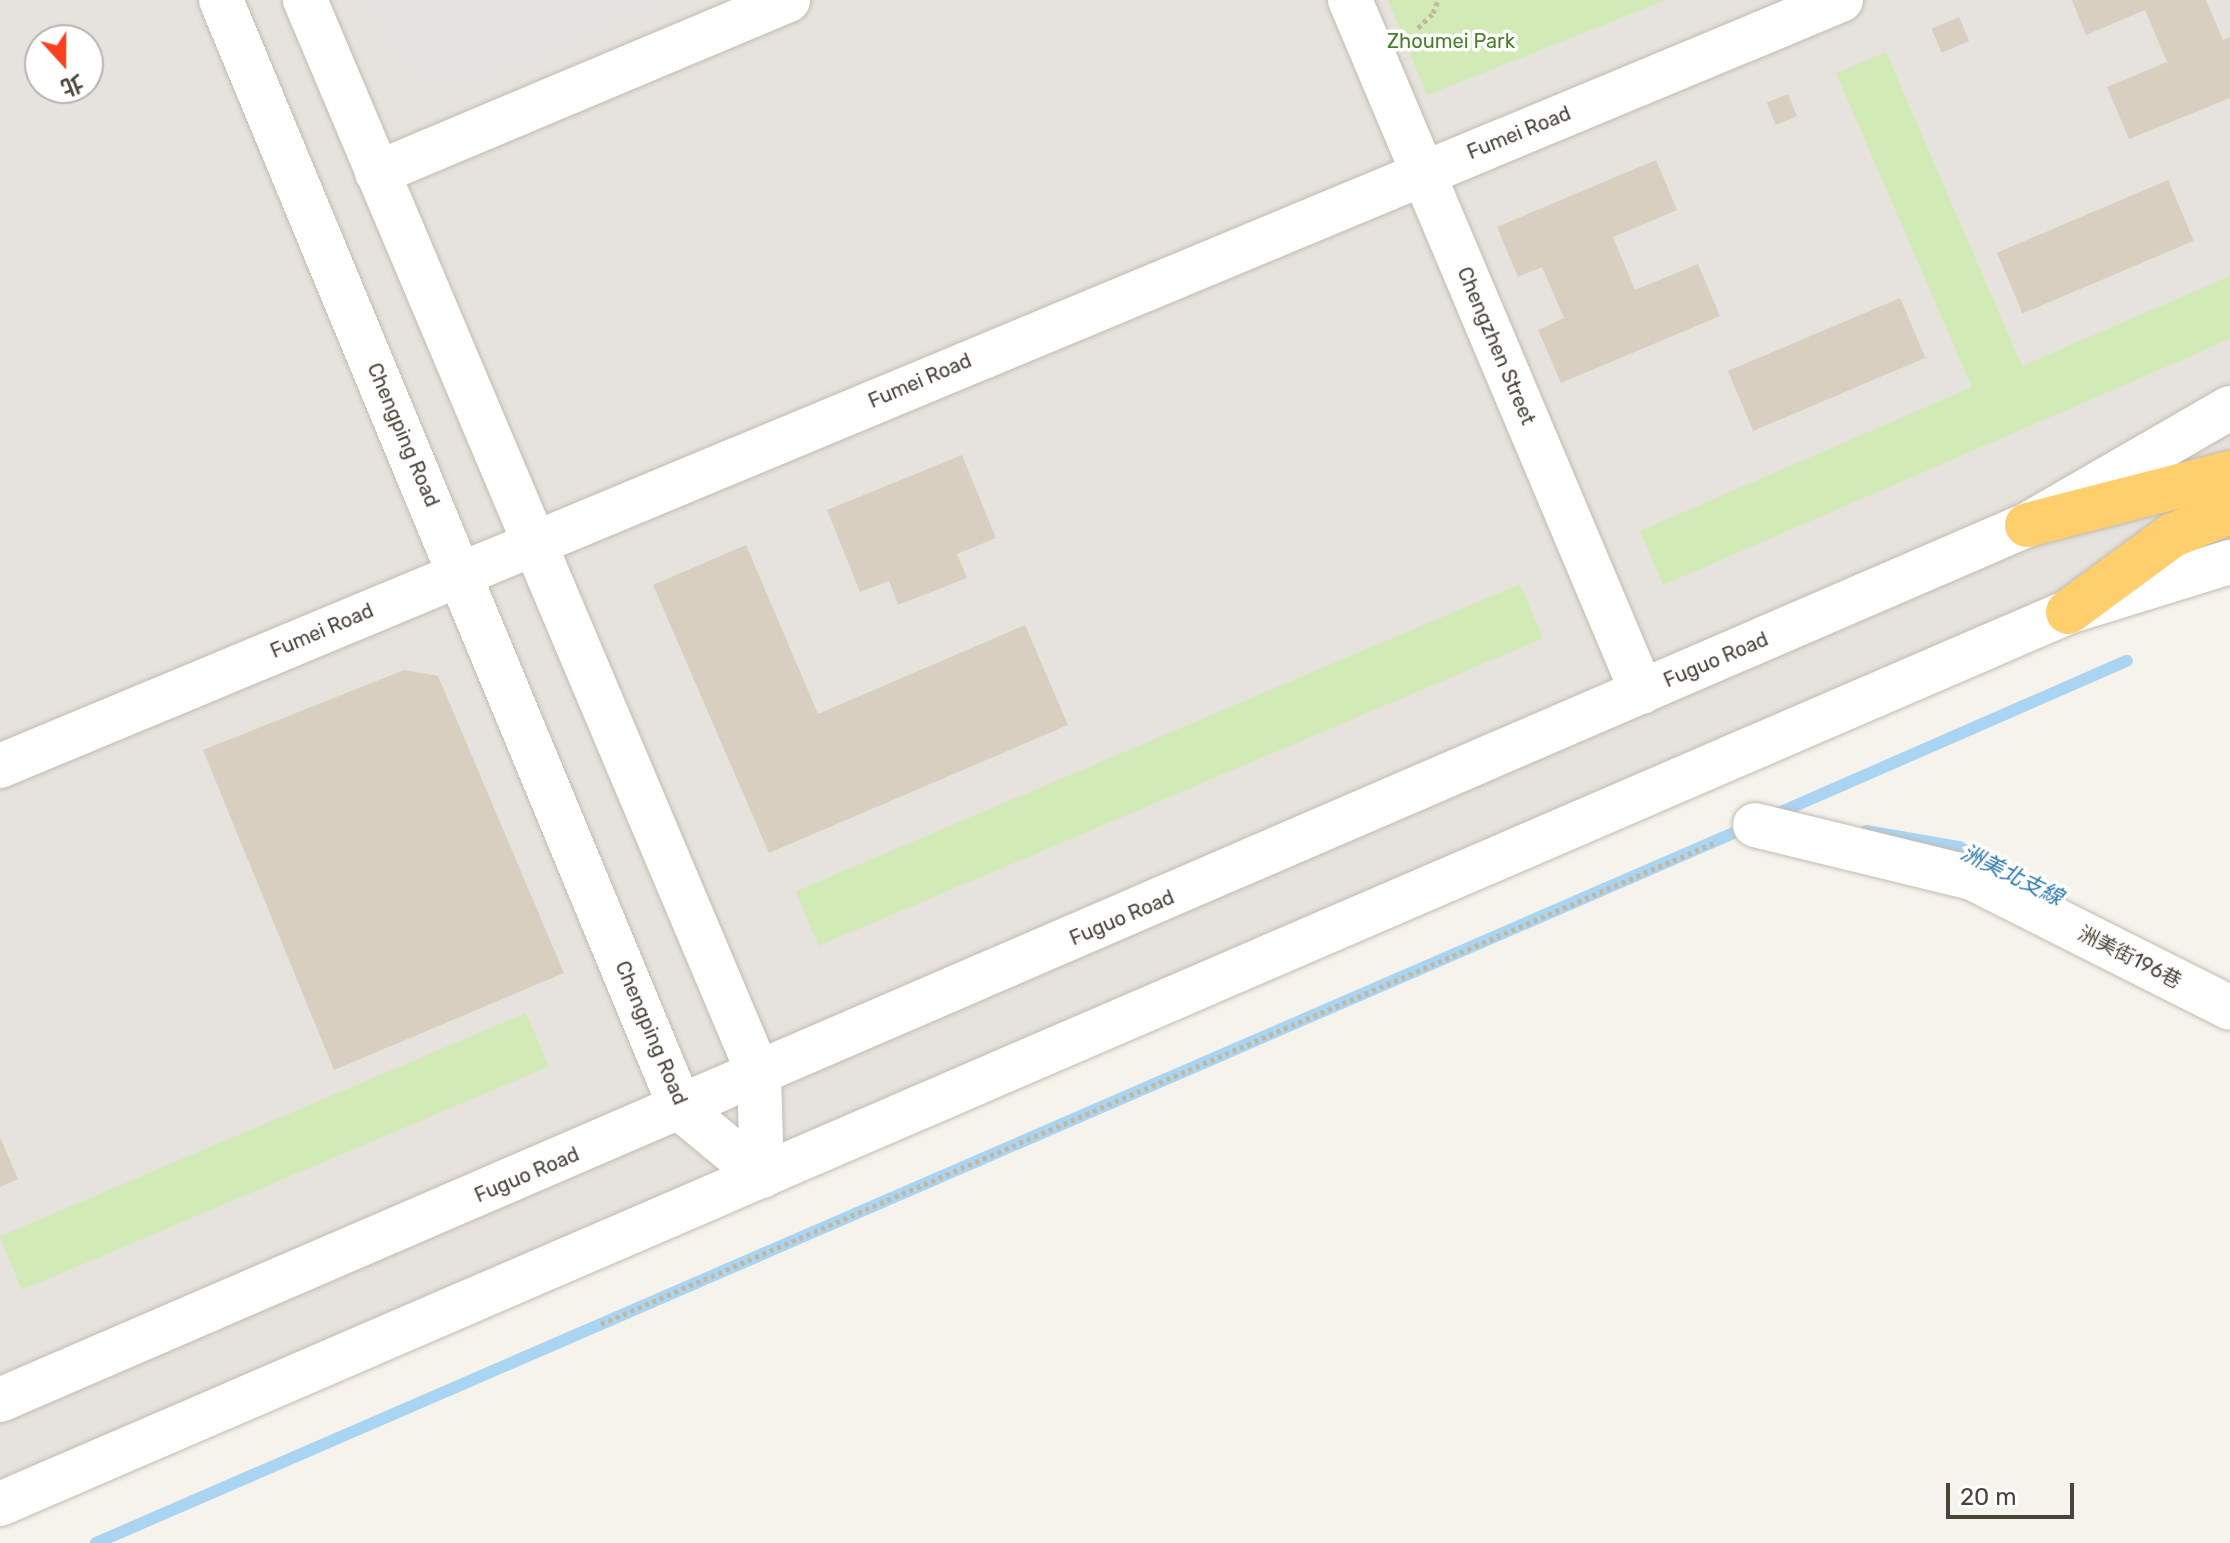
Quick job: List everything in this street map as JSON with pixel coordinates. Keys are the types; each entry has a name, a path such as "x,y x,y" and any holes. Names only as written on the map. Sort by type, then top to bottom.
{"highway":[{"path":"2027,525 2230,473"},
{"path":"2068,612 2173,535 2230,512"}],"street":[{"name":"Chengping Road","path":"221,0 681,1109 762,1176"},
{"path":"305,0 531,542 759,1075 762,1176"},
{"path":"377,173 788,0"},
{"name":"Chengzhen Street","path":"1350,0 1642,692"},
{"name":"Fumei Road","path":"0,766 531,542 1841,0"},
{"name":"Fuguo Road","path":"0,1400 681,1109 2027,525 2230,408"},
{"path":"0,1504 2068,612 2230,562"},
{"name":"洲美街196巷","path":"1755,825 1972,878 2230,1008"}],"path":[{"path":"1418,28 1433,13 1438,0"},
{"path":"601,1324 1755,825"}],"shaded area":[{"path":"0,0 2230,0 2230,559 0,1513"},
{"path":"362,0 681,0 470,91 441,92 411,83 382,46"}],"green space":[{"name":"Zhoumei Park","path":"1388,0 1666,0 1427,95"},
{"path":"1886,52 2022,366 2230,276 2230,339 1663,585 1640,531 1972,387 1836,73"},
{"path":"1520,584 1543,638 819,946 796,892"},
{"path":"526,1013 549,1066 22,1290 0,1236"}],"building":[{"path":"2072,0 2206,0 2223,40 2230,37 2230,98 2129,139 2107,87 2167,62 2145,10 2086,35"},
{"path":"1959,17 1969,41 1942,53 1931,29"},
{"path":"1788,94 1797,116 1776,125 1767,103"},
{"path":"1656,160 1677,210 1613,237 1635,290 1698,264 1720,316 1561,383 1538,330 1564,318 1542,267 1518,277 1497,227"},
{"path":"2168,180 2194,241 2023,313 1997,253"},
{"path":"1900,298 1925,358 1753,431 1728,371"},
{"path":"962,455 996,538 957,554 967,578 898,605 889,581 860,592 827,510"},
{"path":"746,545 818,714 1025,625 1068,725 769,853 653,585"},
{"path":"404,670 438,676 564,973 334,1070 203,750"},
{"path":"0,1137 18,1179 0,1187"}],"waterway":[{"path":"1774,815 2127,661"},
{"path":"96,1543 1750,826"},
{"name":"洲美北支線","path":"1866,831 1959,847 1990,863"}]}
